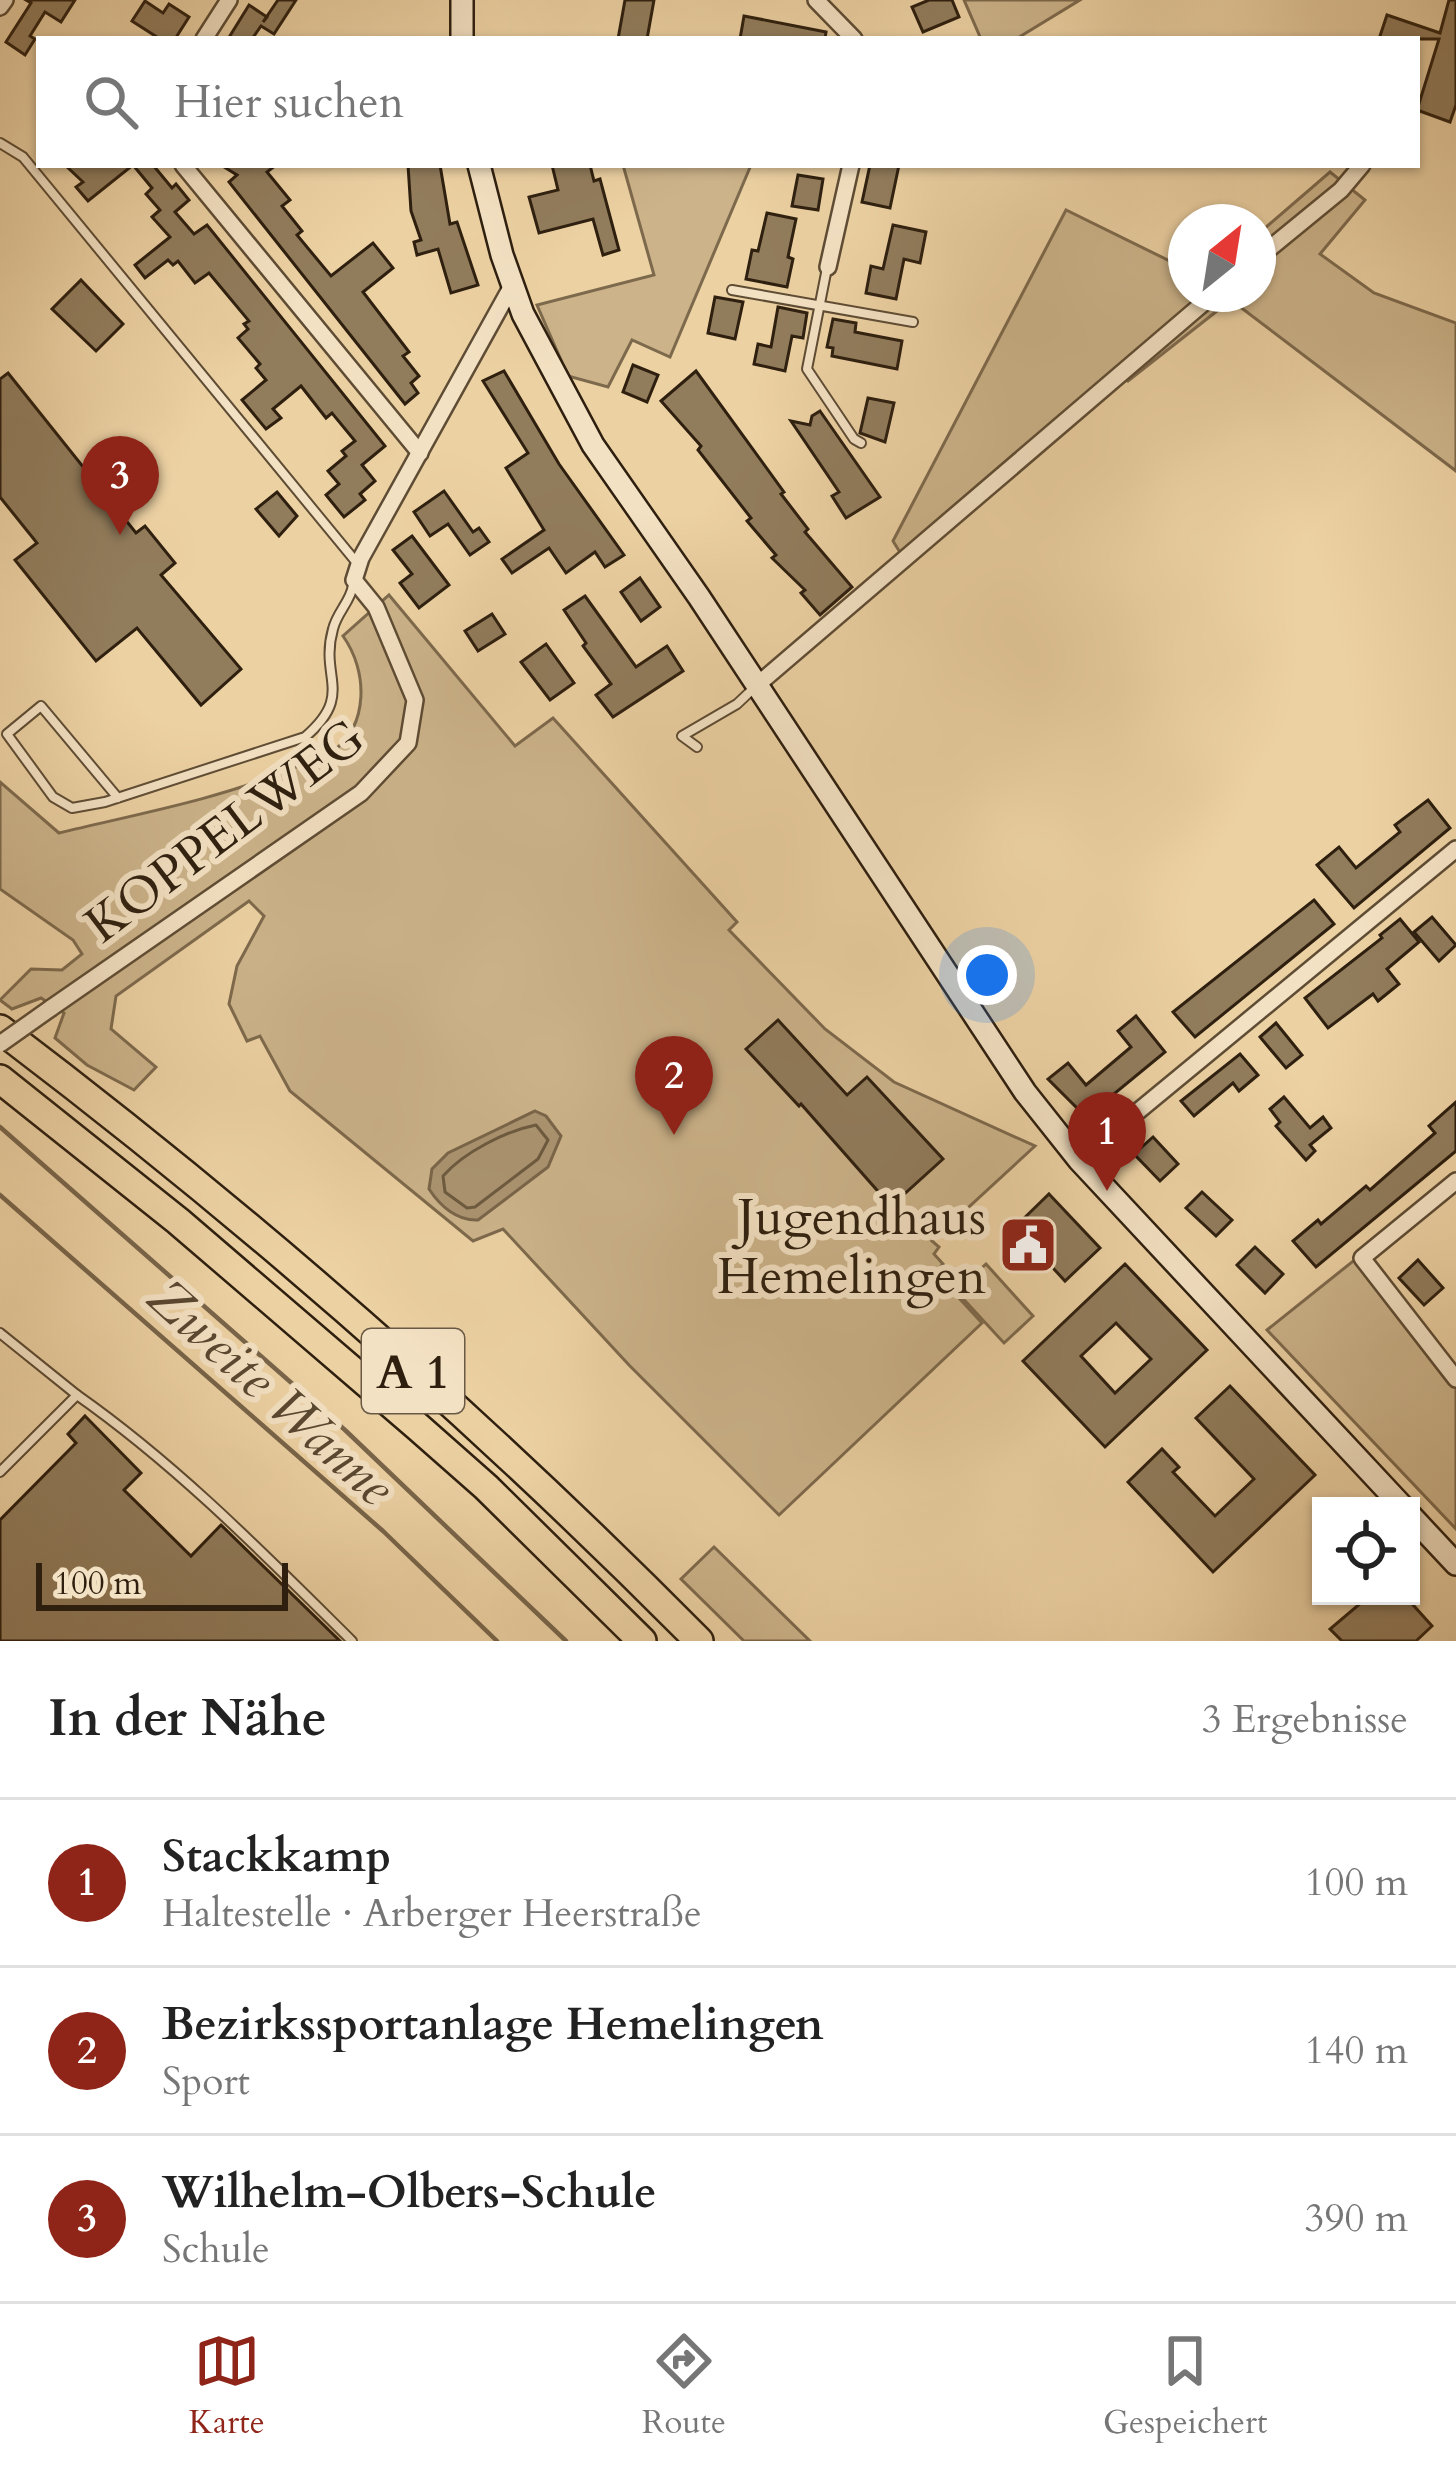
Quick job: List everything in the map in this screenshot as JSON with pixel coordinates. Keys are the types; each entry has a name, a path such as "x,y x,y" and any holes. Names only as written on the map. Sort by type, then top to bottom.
{"highway":[{"name":"A 1","path":"0,1029 205,1190 369,1329 603,1544 699,1641"},
{"name":"A 1","path":"0,1079 178,1220 418,1426 642,1641"}],"main road":[{"path":"461,0 462,36"},
{"path":"480,168 523,314 593,445 699,597 1025,1091 1078,1160 1394,1497"},
{"path":"1420,1524 1452,1552"}],"street":[{"path":"206,36 229,0"},
{"path":"816,0 851,36"},
{"path":"185,168 420,453"},
{"path":"828,267 850,168"},
{"path":"1276,243 1341,190 1359,168"},
{"path":"356,572 513,284"},
{"path":"756,686 1193,312"},
{"name":"KOPPELWEG","path":"0,1044 362,793 408,743 415,700 356,572"},
{"path":"1078,1160 1456,849"},
{"path":"1456,1181 1362,1258 1456,1379"}],"lane":[{"path":"0,143 23,157 356,572 352,596 332,629 335,693 326,719 305,736 118,798 71,808 53,797 7,734 40,706 118,798"},
{"path":"828,267 807,369 861,443"},
{"path":"732,290 913,322"},
{"path":"697,747 682,736 737,704 756,686"},
{"path":"0,1333 121,1426 222,1513 352,1641"},
{"path":"0,1472 77,1395"}],"shaded area":[{"path":"964,0 1080,0 1021,36 980,36"},
{"path":"624,168 750,168 670,357 632,340 608,387 568,376 537,305 654,275"},
{"path":"1330,172 1365,200 1320,254 1374,293 1456,323 1456,471 1247,312 1276,312 1276,218"},
{"path":"1066,210 1168,260 1168,312 1216,312 1128,381 1115,368 901,554 893,541"},
{"path":"389,595 515,746 553,718 737,922 729,930 825,1029 894,1082 1035,1146 932,1241 939,1247 934,1254 943,1264 935,1272 982,1323 779,1515 629,1365 503,1229 473,1241 290,1091 260,1036 247,1041 229,1004 237,966 264,916 249,901 116,996 111,1029 156,1067 134,1090 87,1065 55,1038 64,1013 41,998 12,1009 0,1000 31,969 62,970 82,954 73,940 0,889 0,782 59,833 205,798 323,757 345,740 359,712 357,665 343,636"},
{"path":"1362,1254 1456,1370 1456,1529 1267,1330"},
{"path":"986,1264 1033,1316 1004,1343 956,1291"},
{"path":"714,1547 810,1641 744,1641 681,1579"}],"water":[{"path":"535,1111 546,1116 561,1136 548,1167 478,1220 456,1215 438,1201 429,1189 432,1169 448,1153"}],"building":[{"path":"26,0 75,0 61,22 45,12 25,55 6,42 31,3"},
{"path":"278,0 296,0 274,34 261,26 254,36 230,36 249,5 267,17"},
{"path":"625,0 654,0 648,36 619,36"},
{"path":"929,0 952,0 959,17 923,32 912,7"},
{"path":"1449,0 1456,0 1456,105 1450,122 1420,111 1439,39 1380,36 1387,15 1440,33"},
{"path":"145,1 163,13 169,4 189,17 177,36 155,36 132,21"},
{"path":"744,16 826,32 825,36 741,36"},
{"path":"68,168 129,168 88,201 76,187 83,182"},
{"path":"135,168 155,168 172,188 176,184 189,200 175,212 194,234 207,225 385,446 362,465 375,481 360,494 365,500 344,517 326,495 339,484 328,471 355,441 332,413 326,418 301,386 273,409 281,418 266,429 242,400 266,380 256,368 260,364 238,338 249,321 209,273 195,283 178,261 173,265 168,260 145,278 135,265 170,237 152,217 160,210 146,194 152,188"},
{"path":"226,168 272,168 267,172 290,200 282,206 302,231 297,235 331,276 373,243 393,268 363,292 409,352 403,356 419,376 411,383 418,393 405,404 229,182 237,175"},
{"path":"408,168 441,168 450,224 457,222 478,285 451,293 438,249 417,255 414,242 421,240 411,211"},
{"path":"553,168 591,168 594,181 600,179 619,250 603,255 593,219 539,233 529,197 558,190"},
{"path":"869,168 898,168 890,208 862,202"},
{"path":"798,175 823,179 818,210 792,206"},
{"path":"767,213 796,219 787,287 746,279"},
{"path":"893,225 926,232 920,263 904,259 896,299 866,293 871,266 883,269"},
{"path":"81,280 123,324 96,351 52,309"},
{"path":"715,297 743,302 735,339 708,333"},
{"path":"778,307 807,313 803,338 792,336 785,371 754,364 758,344 771,347"},
{"path":"833,319 856,323 855,332 902,341 897,369 832,356 833,348 827,347"},
{"path":"633,365 658,375 647,402 623,392"},
{"path":"504,371 559,464 624,555 605,567 595,552 566,573 549,548 512,573 502,559 544,530 506,468 528,453 483,381"},
{"path":"696,371 784,492 781,494 808,529 805,532 852,587 820,615 801,593 805,590 772,558 776,555 698,450 701,446 661,401"},
{"path":"8,373 136,533 145,526 175,563 161,575 241,669 201,705 137,628 96,661 15,560 37,543 0,497 0,379"},
{"path":"868,398 894,403 885,442 860,433"},
{"path":"820,411 880,497 846,518 832,496 839,492 791,421 810,425 812,416"},
{"path":"444,491 473,532 479,528 489,542 470,555 448,524 430,536 414,512"},
{"path":"277,492 297,516 279,536 256,509"},
{"path":"412,536 449,585 419,608 400,583 412,574 393,550"},
{"path":"640,578 660,607 641,621 621,592"},
{"path":"585,596 636,667 667,646 683,671 613,717 596,695 611,684 564,610"},
{"path":"492,614 505,634 478,651 465,631"},
{"path":"546,644 574,683 550,700 521,662"},
{"path":"1428,800 1450,828 1354,908 1317,865 1339,847 1356,868 1400,832 1395,825"},
{"path":"1314,900 1334,924 1195,1037 1173,1012"},
{"path":"1432,917 1456,945 1439,961 1414,932"},
{"path":"1400,919 1419,942 1387,969 1399,984 1378,1001 1373,994 1328,1028 1305,998"},
{"path":"1136,1016 1165,1052 1086,1117 1048,1079 1068,1063 1086,1085 1131,1047 1118,1031"},
{"path":"778,1020 847,1095 867,1077 943,1159 891,1206 746,1049"},
{"path":"1276,1023 1302,1055 1286,1068 1260,1037"},
{"path":"1240,1054 1258,1075 1239,1091 1233,1083 1194,1116 1181,1101"},
{"path":"1284,1097 1310,1128 1323,1117 1331,1128 1310,1145 1315,1151 1306,1160 1276,1126 1280,1122 1270,1109"},
{"path":"1456,1102 1456,1151 1316,1267 1293,1241 1366,1186 1370,1190 1435,1133 1429,1126"},
{"path":"1153,1137 1178,1164 1160,1181 1134,1154"},
{"path":"1202,1192 1232,1220 1216,1236 1186,1208"},
{"path":"1049,1194 1100,1248 1065,1281 1015,1227"},
{"path":"1255,1247 1283,1274 1265,1293 1237,1265"},
{"path":"1418,1260 1443,1288 1424,1305 1399,1278"},
{"path":"1125,1264 1207,1350 1105,1447 1023,1361","holes":["1116,1323 1151,1359 1115,1393 1081,1356"]},
{"path":"1230,1386 1315,1475 1213,1572 1128,1482 1162,1449 1179,1467 1173,1472 1215,1516 1254,1479 1196,1418"},
{"path":"85,1416 141,1473 124,1490 191,1556 221,1525 340,1641 0,1641 0,1520 76,1443 68,1434"},
{"path":"1358,1605 1413,1605 1432,1626 1416,1641 1342,1641 1330,1629"}],"waterway":[{"path":"0,1127 345,1430 566,1641"},
{"name":"Zweite Wanne","path":"0,1195 383,1531 497,1641"}],"place":[{"name":"Wilhelm-Olbers-Schule","path":"120,535"},
{"name":"Bezirkssportanlage Hemelingen","path":"674,1135"},
{"name":"Stackkamp","path":"1107,1191"},
{"name":"Jugendhaus Hemelingen","path":"1028,1245"}]}
